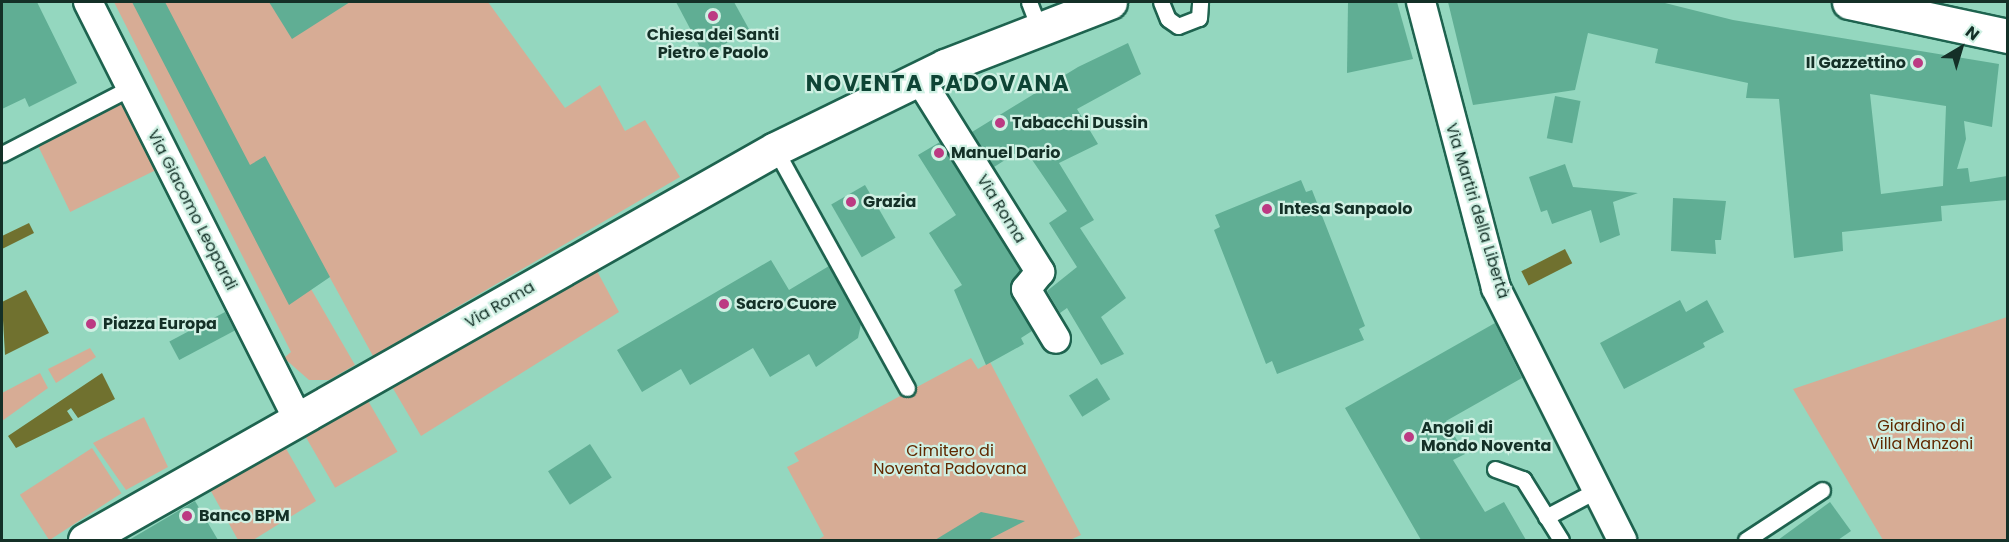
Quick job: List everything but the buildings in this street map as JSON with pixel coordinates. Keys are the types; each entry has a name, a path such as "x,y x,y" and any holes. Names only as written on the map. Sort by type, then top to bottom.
{"street":[{"name":"Via Giacomo Leopardi","path":"88,2 297,418"},
{"name":"Via Roma","path":"85,540 775,149 919,78 1034,15 1110,2"},
{"name":"Via Martiri della Libertà","path":"1421,2 1496,288 1622,540"},
{"path":"1849,2 2007,36"},
{"name":"Via Roma","path":"919,78 1040,272 1026,289 1056,339"}],"lane":[{"path":"1161,2 1168,19 1178,26 1199,18 1200,2"},
{"path":"2,154 130,88"},
{"path":"775,149 907,388"},
{"path":"1494,469 1523,479 1561,540"},
{"path":"1546,517 1597,490"},
{"path":"1746,540 1822,490"}],"green space":[{"path":"114,2 488,2 565,108 600,85 625,131 645,120 680,177 373,356 329,276 311,289 355,365 329,380 309,380 284,358 291,352"},
{"path":"121,97 157,170 70,212 35,139"},
{"path":"597,271 619,312 421,436 391,385"},
{"name":"Giardino di Villa Manzoni","path":"2007,317 2007,540 1883,540 1793,389"},
{"path":"90,348 96,357 56,383 48,369"},
{"name":"Cimitero di Noventa Padovana","path":"971,358 978,369 990,362 1081,535 1070,540 818,540 824,536 787,467 799,461 794,453"},
{"path":"40,373 48,388 2,421 2,393"},
{"path":"367,399 398,452 335,488 305,435"},
{"path":"144,417 168,467 126,490 93,443"},
{"path":"284,445 316,501 253,540 238,540 207,484"},
{"path":"92,448 121,493 49,540 20,495"}],"shaded area":[{"path":"29,223 34,233 2,249 2,236"},
{"path":"1565,249 1572,263 1529,286 1521,271"},
{"path":"26,290 49,333 5,355 2,302"},
{"path":"102,373 115,399 78,418 71,408 67,411 73,420 16,448 8,436"}],"place":[{"name":"Chiesa dei Santi Pietro e Paolo","path":"713,16"},
{"name":"Il Gazzettino","path":"1918,63"},
{"name":"Tabacchi Dussin","path":"1000,123"},
{"name":"Manuel Dario","path":"939,153"},
{"name":"Grazia","path":"851,202"},
{"name":"Intesa Sanpaolo","path":"1267,209"},
{"name":"Sacro Cuore","path":"724,304"},
{"name":"Piazza Europa","path":"91,324"},
{"name":"Angoli di Mondo Noventa","path":"1409,437"},
{"name":"Banco BPM","path":"187,516"}],"district":[{"name":"NOVENTA PADOVANA","path":"938,84"}]}
